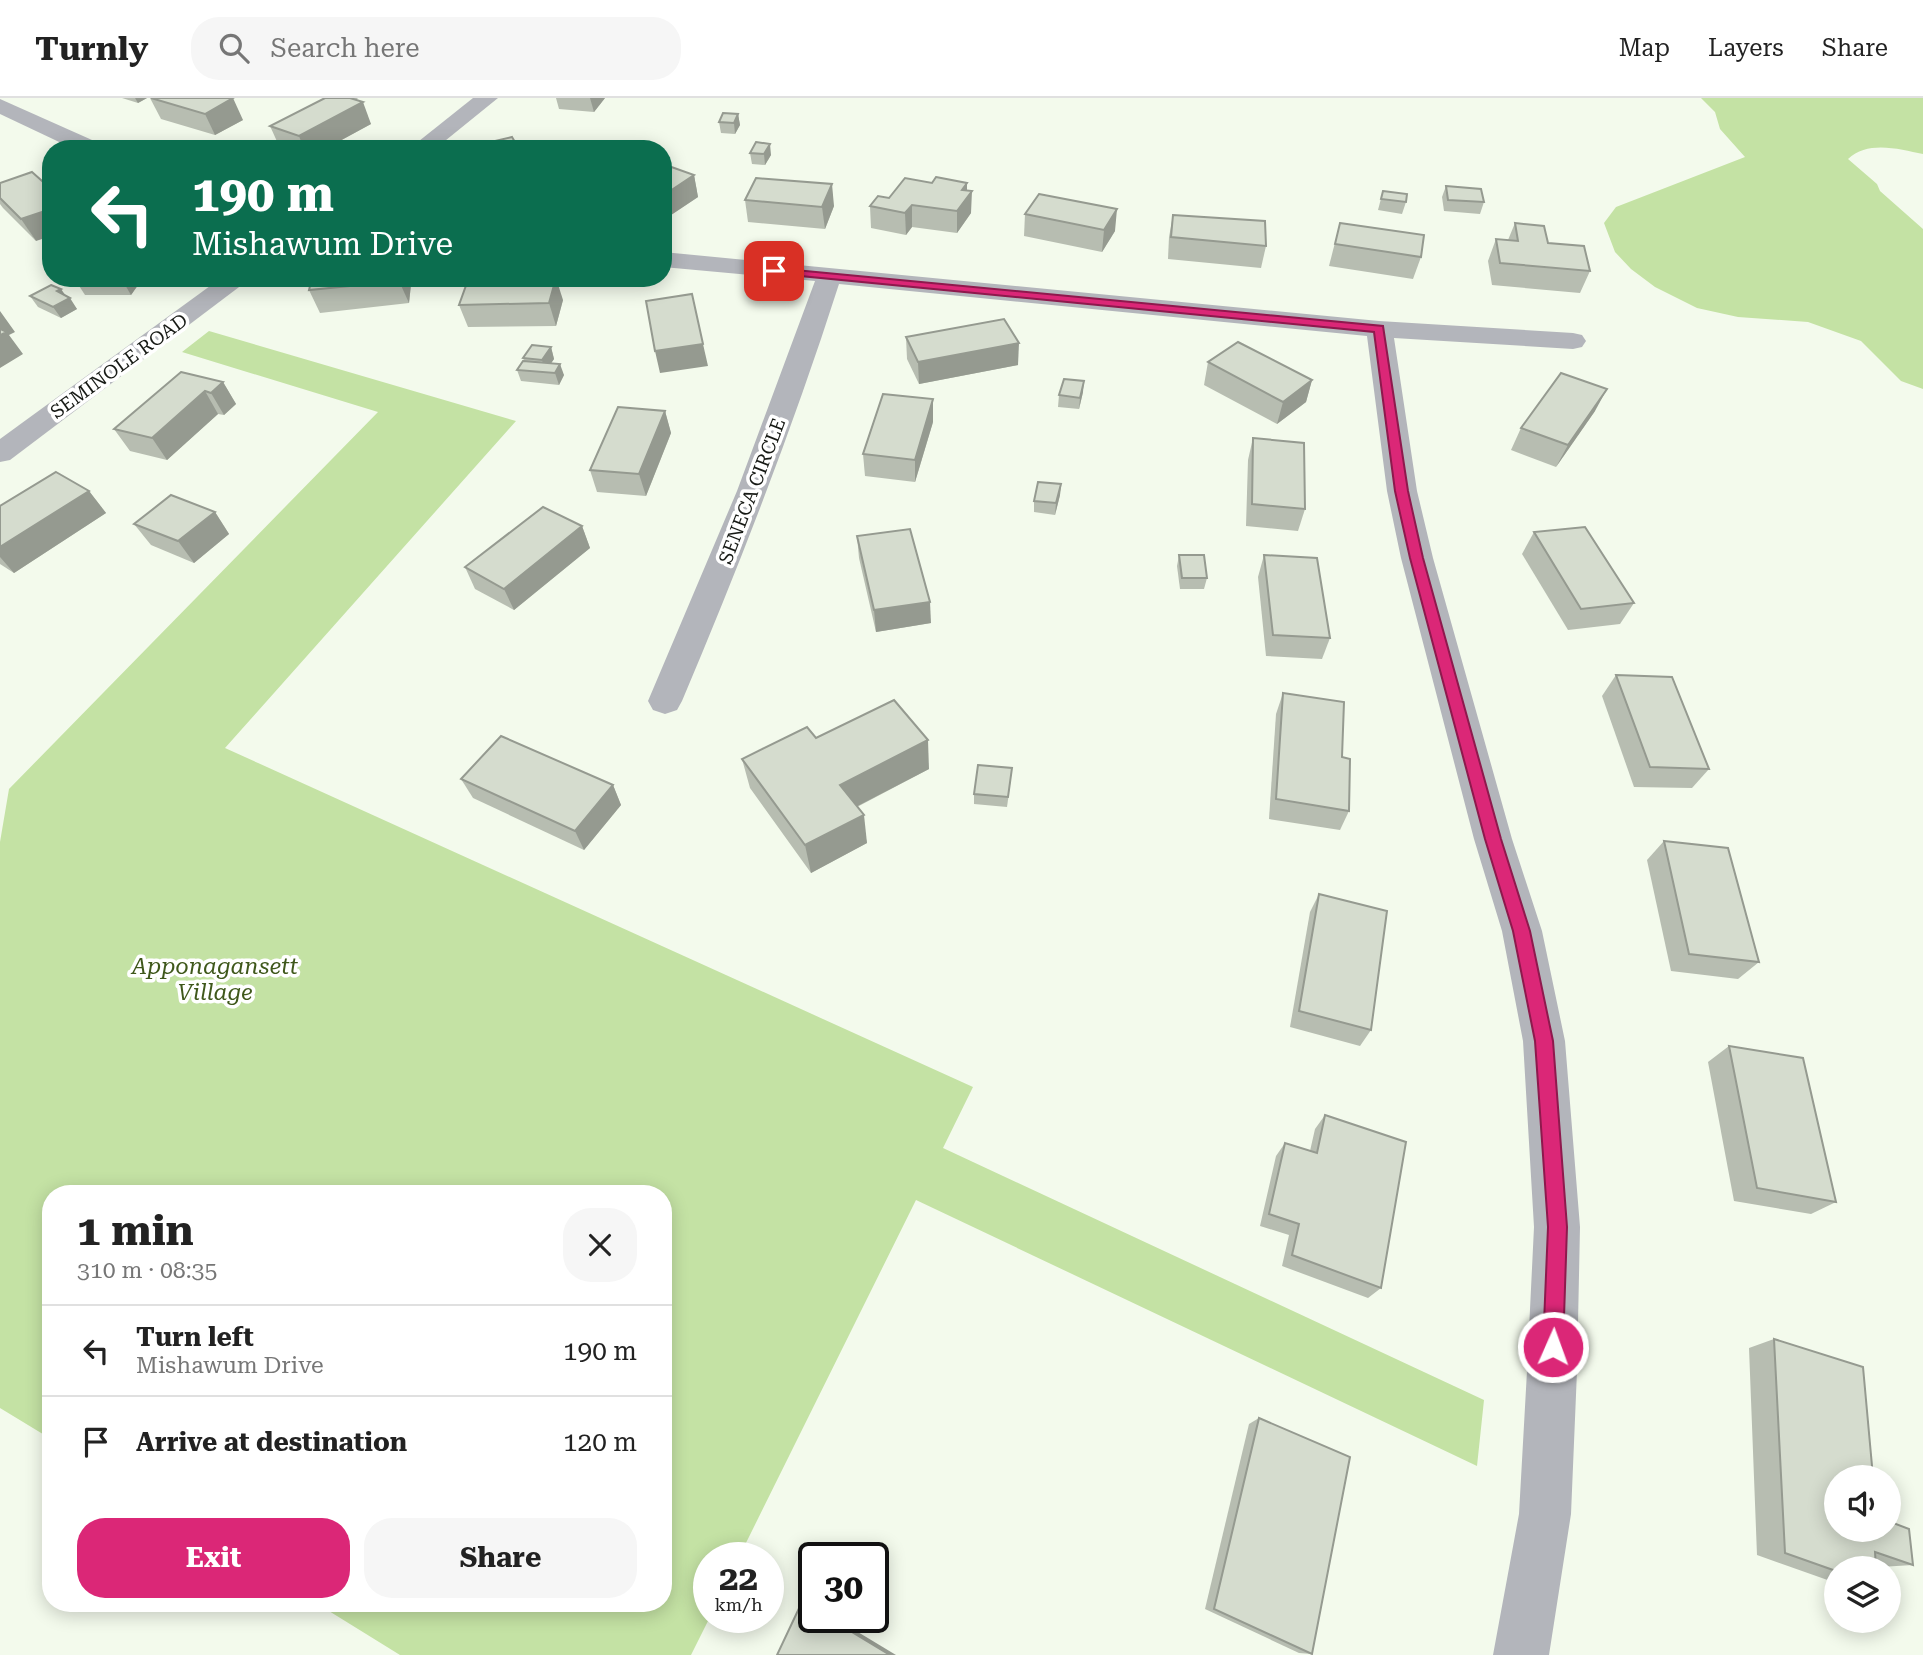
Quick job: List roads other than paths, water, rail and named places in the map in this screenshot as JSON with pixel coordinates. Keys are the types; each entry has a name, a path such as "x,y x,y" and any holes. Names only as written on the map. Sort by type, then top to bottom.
{"street":[{"path":"432,140 487,98"},
{"path":"0,106 74,140"},
{"path":"672,260 1379,329 1573,341"},
{"name":"SENECA CIRCLE","path":"665,701 720,573 794,383 829,277"},
{"name":"SEMINOLE ROAD","path":"0,453 226,287"},
{"path":"1379,329 1402,491 1417,558 1493,839 1522,931 1544,1041 1558,1227 1545,1514 1521,1655"}],"park label":[{"name":"Apponagansett Village","path":"215,979"}]}
